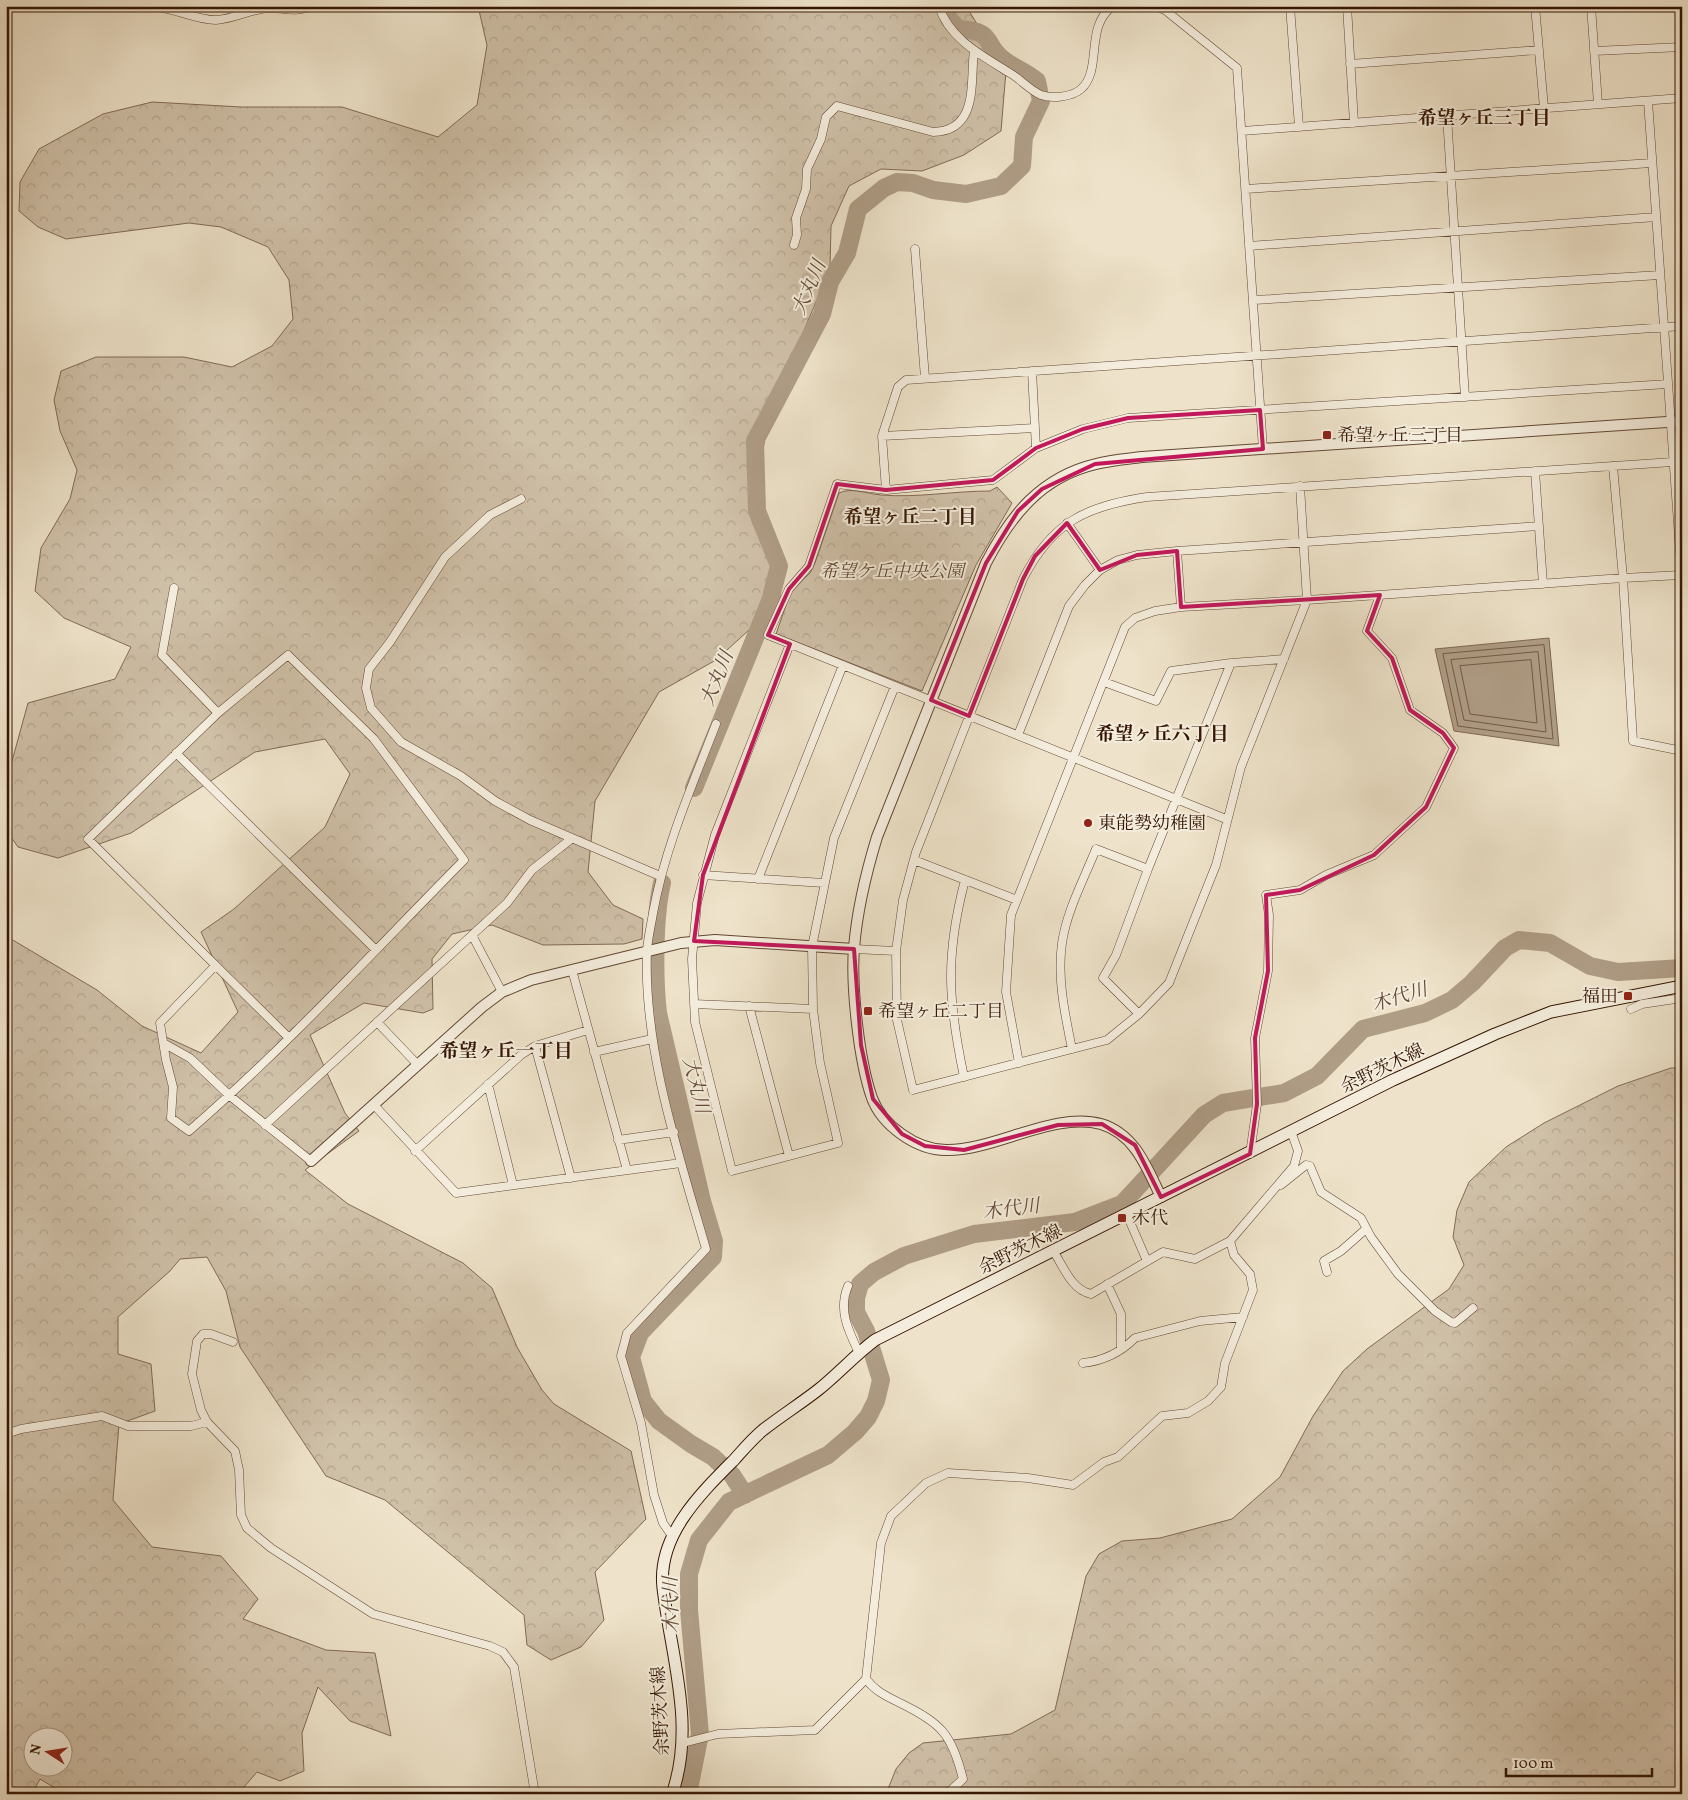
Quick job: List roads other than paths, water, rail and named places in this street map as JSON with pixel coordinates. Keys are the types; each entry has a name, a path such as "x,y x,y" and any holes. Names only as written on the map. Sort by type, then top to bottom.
{"main road":[{"name":"余野茨木線","path":"672,1794 679,1770 683,1743 676,1668 663,1586 664,1564 672,1536 684,1516 725,1469 762,1431 818,1390 861,1351 875,1340 1127,1215 1160,1194 1250,1154 1291,1131 1393,1080 1533,1018 1574,1007 1682,986"}],"street":[{"path":"152,6 217,20 268,8 294,10 310,6"},
{"path":"939,6 942,17 953,31 974,50 1042,95 1063,97 1081,90 1089,78 1094,59 1093,42 1105,12 1113,6"},
{"path":"1154,6 1165,10 1237,68 1263,449"},
{"path":"1290,6 1299,127"},
{"path":"1354,123 1347,7 1364,6"},
{"path":"1535,6 1544,108"},
{"path":"1591,6 1598,104"},
{"path":"1594,51 1682,47"},
{"path":"794,245 797,234 796,218 806,189 807,169 821,139 829,111 837,106 933,132 945,132 955,127 963,119 968,108 974,50"},
{"path":"1350,64 1538,50"},
{"path":"1242,131 1682,98"},
{"path":"1648,101 1673,462 1680,519 1682,580"},
{"path":"1447,116 1465,397"},
{"path":"1246,189 1652,163"},
{"path":"1249,246 1656,218"},
{"path":"916,249 925,378"},
{"path":"1254,300 1660,275"},
{"path":"886,490 882,436 898,388 906,380 1682,326"},
{"path":"1032,371 1036,448"},
{"path":"1226,819 768,635 788,589 809,566 837,484 886,490 994,480 1036,448 1083,429 1128,418 1668,384"},
{"path":"1160,1194 1135,1145 1102,1124 1086,1122 1058,1125 964,1150 943,1150 925,1146 902,1134 883,1116 873,1099 861,1045 855,998 854,949 867,869 877,837 931,700 986,563 1001,535 1018,511 1042,489 1059,478 1095,464 1142,457 1682,421"},
{"path":"882,436 1035,428"},
{"path":"1300,486 1307,600 1241,767 1226,819 1216,865 1169,984 1139,1014 1107,1040 913,1090 897,1020 896,951 904,900 914,860 1027,571 1039,550 1067,524 1084,512 1100,505 1124,500 1300,486 1673,462"},
{"path":"1613,466 1633,741 1682,751"},
{"path":"1535,471 1543,584"},
{"path":"521,499 490,515 445,557 390,642 370,669 366,688 371,708 401,742 461,776 495,801 530,820 660,876"},
{"path":"1067,524 1100,570"},
{"path":"1018,735 1069,606 1100,570 1118,560 1137,555 1177,551 1539,526"},
{"path":"1177,551 1181,607"},
{"path":"1019,1062 1006,992 1011,916 1072,757 1125,627 1143,614 1181,607 1681,575"},
{"path":"174,588 162,655 218,713"},
{"path":"1250,1154 1257,1095 1255,1038 1268,971 1269,915 1266,896 1300,890 1326,875 1374,855 1426,807 1454,748 1443,733 1410,710 1392,658 1367,631 1380,595"},
{"path":"790,644 715,836 697,903 694,941 695,1022 732,1170 838,1143 820,1063 813,1009 812,947 834,838 896,686"},
{"path":"214,966 160,1023 173,1087 171,1118 189,1131 230,1096 464,860 374,739 288,655 218,713 88,839 214,966 288,1037"},
{"path":"1104,682 1156,701 1171,671 1231,663 1284,659"},
{"path":"1139,1014 1103,978 1116,955 1176,798 1231,663"},
{"path":"758,879 843,665"},
{"path":"672,1536 663,1523 654,1495 641,1423 621,1356 627,1333 706,1249 681,1163 652,1039 653,948 660,876 681,813 716,724"},
{"path":"176,753 376,950"},
{"path":"265,1125 507,903 532,870 571,838"},
{"path":"1072,1049 1061,982 1062,943 1069,915 1096,849 1148,870"},
{"path":"914,860 1017,900"},
{"path":"703,876 824,883"},
{"path":"964,1076 954,1029 950,956 956,916 966,880"},
{"path":"472,934 502,992"},
{"path":"165,1044 190,1058 230,1096 311,1161 482,1007 502,992 532,980 653,948 694,941 896,951"},
{"path":"572,970 626,1170"},
{"path":"1631,1009 1642,1004 1682,998"},
{"path":"694,1004 813,1009"},
{"path":"749,1006 789,1156"},
{"path":"377,1022 418,1065"},
{"path":"415,1151 488,1084 535,1046 588,1030"},
{"path":"594,1052 652,1039"},
{"path":"535,1046 571,1178"},
{"path":"488,1084 513,1185"},
{"path":"374,1105 456,1193 681,1163"},
{"path":"1054,1252 1076,1287 1083,1292 1092,1294 1163,1252 1195,1259 1230,1241 1294,1166 1298,1151 1291,1131"},
{"path":"618,1140 674,1132"},
{"path":"1276,1189 1292,1179 1306,1165 1310,1166 1321,1192 1360,1218 1398,1274 1435,1311 1455,1323 1473,1308"},
{"path":"1127,1215 1147,1261"},
{"path":"1328,1272 1324,1261 1341,1251 1366,1229"},
{"path":"683,1743 718,1734 815,1730 866,1679 882,1543 891,1516 926,1483 948,1474 1028,1478 1073,1485 1104,1462 1118,1457 1162,1416 1188,1413 1208,1401 1221,1386 1225,1362 1253,1290 1250,1274 1234,1255 1230,1241"},
{"path":"1107,1284 1121,1314 1122,1349"},
{"path":"848,1286 843,1304 844,1313 848,1328 861,1351"},
{"path":"1082,1363 1100,1362 1122,1349 1135,1338 1169,1328 1200,1321 1242,1317"},
{"path":"233,1342 210,1334 203,1334 197,1341 192,1374 201,1410 207,1422 235,1451 239,1470 241,1515 247,1528 271,1548 373,1614 476,1641 503,1652 514,1667 535,1794"},
{"path":"6,1434 21,1429 102,1416 128,1426 191,1426 207,1422"},
{"path":"866,1679 874,1690 916,1710 940,1726 957,1755 963,1779 950,1791 943,1794"}],"water":[{"path":"1549,638 1559,746 1454,731 1435,649"}],"waterway":[{"name":"大丸川","path":"694,788 770,601 779,566 757,511 755,441 822,314 830,282 847,253 858,209 884,188 897,182 913,183 933,190 966,194 1001,186 1022,166 1024,137 1041,101 1037,81 997,54 984,35 979,32 958,29 949,19 944,6"},
{"name":"大丸川","path":"662,883 657,913 656,983 658,1013 702,1201 714,1241 713,1257 640,1333 631,1357 643,1401 659,1421 713,1457 732,1475 745,1495"},
{"name":"木代川","path":"688,1794 700,1734 689,1610 689,1574 699,1540 729,1502 828,1455 855,1432 868,1417 876,1401 881,1380 866,1331 856,1312 856,1298 860,1284 874,1272 904,1256 974,1234 1075,1222 1122,1204 1204,1115 1223,1103 1284,1093 1317,1076 1363,1029 1425,1013 1452,1000 1472,983 1505,948 1519,940 1550,943 1590,966 1618,972 1682,968"}],"place":[{"name":"希望ヶ丘三丁目","path":"1327,435"},
{"name":"東能勢幼稚園","path":"1088,823"},
{"name":"福田","path":"1628,996"},
{"name":"希望ヶ丘二丁目","path":"868,1011"},
{"name":"木代","path":"1122,1218"}],"district":[{"name":"希望ヶ丘三丁目","path":"1484,117"},
{"name":"希望ヶ丘二丁目","path":"910,516"},
{"name":"希望ヶ丘六丁目","path":"1162,733"},
{"name":"希望ヶ丘一丁目","path":"506,1050"}],"park label":[{"name":"希望ケ丘中央公園","path":"892,571"}]}
